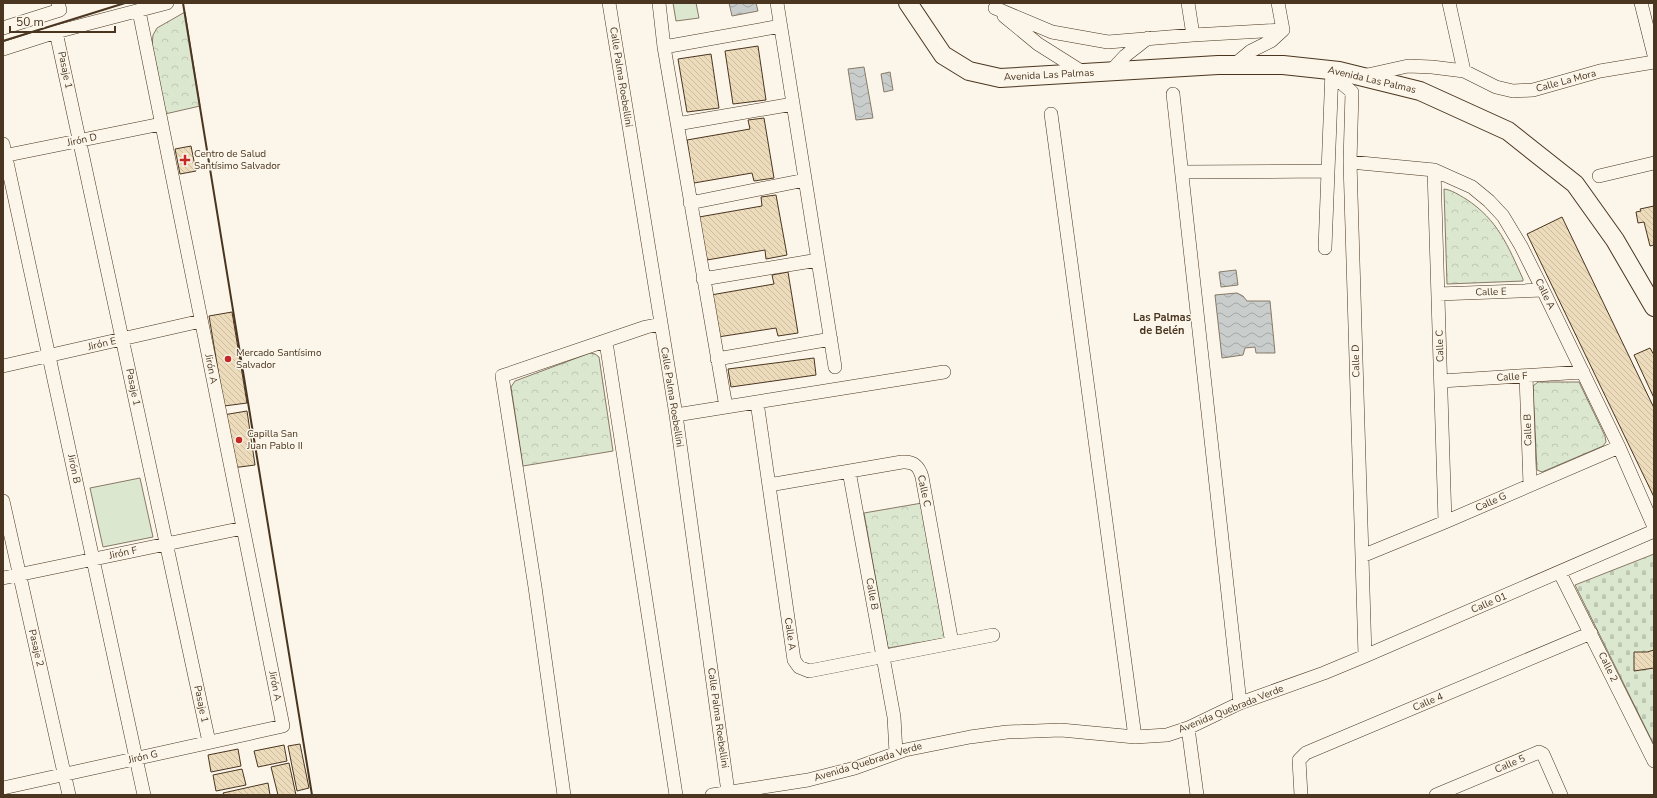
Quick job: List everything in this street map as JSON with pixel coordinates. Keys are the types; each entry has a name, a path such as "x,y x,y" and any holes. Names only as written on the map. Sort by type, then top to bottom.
{"main road":[{"name":"Avenida Las Palmas","path":"908,3 943,55 969,71 1000,78 1234,64 1283,65 1362,76 1420,91 1508,131 1575,184 1615,240 1654,307"}],"street":[{"path":"3,28 60,10 58,3"},
{"path":"3,49 56,32 167,3"},
{"name":"Calle Palma Roebellini","path":"609,3 676,415 728,792"},
{"path":"659,3 664,47 726,407"},
{"path":"777,3 836,367"},
{"path":"1188,3 1193,35"},
{"path":"1278,3 1283,30"},
{"path":"1449,3 1464,71"},
{"path":"1641,3 1654,55"},
{"path":"994,6 1038,44 1084,73"},
{"path":"994,6 1052,32 1108,42 1148,38 1283,30"},
{"name":"Jirón A","path":"139,11 283,726"},
{"path":"664,47 780,26"},
{"path":"1234,64 1251,51 1271,40 1283,30"},
{"name":"Pasaje 1","path":"56,32 209,742"},
{"path":"1112,71 1125,56 1148,38"},
{"name":"Calle La Mora","path":"1362,76 1408,66 1464,71 1496,87 1513,91 1533,90 1600,71 1654,62"},
{"path":"1324,248 1332,73"},
{"name":"Calle D","path":"1332,73 1352,92 1350,162 1365,656"},
{"path":"1173,94 1240,703"},
{"path":"677,124 793,104"},
{"path":"1051,114 1135,737"},
{"name":"Jirón D","path":"4,152 80,140 162,124"},
{"name":"Jirón B","path":"4,152 144,795"},
{"name":"Calle A","path":"1350,162 1434,170 1472,187 1489,201 1503,216 1521,246 1583,372 1619,447 1654,527"},
{"path":"1599,176 1654,163"},
{"name":"Calle C","path":"1434,170 1445,522"},
{"path":"1182,172 1328,171"},
{"path":"690,203 806,180"},
{"path":"703,279 818,260"},
{"name":"Calle E","path":"1438,294 1543,290"},
{"name":"Jirón E","path":"3,366 201,321"},
{"path":"564,795 535,587 502,376 606,342 646,327 661,324"},
{"path":"717,359 831,339"},
{"path":"606,342 676,795"},
{"path":"676,415 944,372"},
{"name":"Calle F","path":"1441,381 1583,372"},
{"name":"Calle B","path":"1526,376 1530,485"},
{"name":"Calle A","path":"757,402 794,660 796,663 803,669 809,671 993,635"},
{"name":"Calle G","path":"1362,556 1619,447"},
{"name":"Calle C","path":"769,485 909,461 918,466 922,477 952,643"},
{"name":"Calle B","path":"849,471 900,751"},
{"name":"Pasaje 2","path":"3,501 69,795"},
{"name":"Jirón F","path":"3,578 243,528"},
{"name":"Calle 01","path":"1324,673 1560,573 1654,531"},
{"name":"Calle 2","path":"1560,573 1654,761"},
{"name":"Calle 4","path":"1300,795 1299,760 1306,753 1591,633"},
{"name":"Avenida Quebrada Verde","path":"712,795 808,780 855,768 900,751 963,738 1007,732 1061,730 1135,737 1167,735 1188,728 1240,703 1324,673"},
{"name":"Jirón G","path":"3,788 283,726"},
{"path":"1188,728 1197,795"},
{"name":"Calle 5","path":"1436,795 1462,790 1539,752 1543,754 1561,795"}],"green space":[{"path":"673,3 696,3 699,18 676,21"},
{"path":"185,12 200,106 165,114 152,46 153,35 157,28"},
{"path":"1444,189 1466,199 1477,207 1494,225 1507,245 1523,281 1447,284"},
{"path":"590,353 599,357 613,451 523,466 511,387 515,381"},
{"path":"1538,382 1579,382 1605,436 1606,442 1603,446 1542,472 1537,470 1533,386"},
{"path":"140,478 153,537 103,547 90,488"},
{"path":"922,503 946,638 888,648 864,513"},
{"path":"1654,554 1654,745 1575,585"}],"water":[{"path":"729,3 756,3 758,11 732,16"},
{"path":"864,67 873,118 856,120 848,69"},
{"path":"890,72 893,90 884,92 881,74"},
{"path":"1236,270 1238,285 1221,287 1219,272"},
{"path":"1237,293 1243,296 1247,301 1270,301 1275,353 1256,353 1255,347 1245,348 1243,355 1222,358 1215,295"}],"building":[{"path":"758,46 766,100 733,104 725,51"},
{"path":"711,54 719,108 687,112 678,59"},
{"path":"764,118 774,178 754,181 752,173 694,183 687,140 750,129 748,120"},
{"name":"Centro de Salud Santísimo Salvador","path":"191,146 196,171 180,174 175,149"},
{"path":"776,195 787,255 766,259 765,250 707,260 699,217 762,206 761,197"},
{"path":"1654,206 1654,245 1650,246 1644,222 1638,223 1636,212 1641,211 1640,209"},
{"path":"1562,217 1654,408 1654,497 1527,234"},
{"path":"788,272 798,333 778,336 776,328 718,337 711,295 774,284 772,275"},
{"name":"Mercado Santísimo Salvador","path":"232,312 247,403 224,406 209,316"},
{"path":"1650,348 1654,355 1654,398 1634,355"},
{"path":"814,358 816,375 731,387 728,369"},
{"name":"Capilla San Juan Pablo II","path":"247,411 255,465 232,468 223,415"},
{"path":"1654,650 1654,668 1634,671 1634,652 1647,652"},
{"path":"300,744 309,788 297,791 288,746"},
{"path":"284,745 287,761 258,767 254,751"},
{"path":"238,749 241,766 211,772 208,755"},
{"path":"289,763 296,795 278,795 271,767"},
{"path":"242,769 246,785 216,791 213,775"},
{"path":"268,783 270,795 224,795 223,793"}],"wall":[{"path":"3,41 125,3"},
{"path":"183,3 312,795"}],"place":[{"name":"Centro de Salud Santísimo Salvador","path":"185,160"},
{"name":"Mercado Santísimo Salvador","path":"228,359"},
{"name":"Capilla San Juan Pablo II","path":"239,440"}],"district":[{"name":"Las Palmas de Belén","path":"1162,323"}]}
